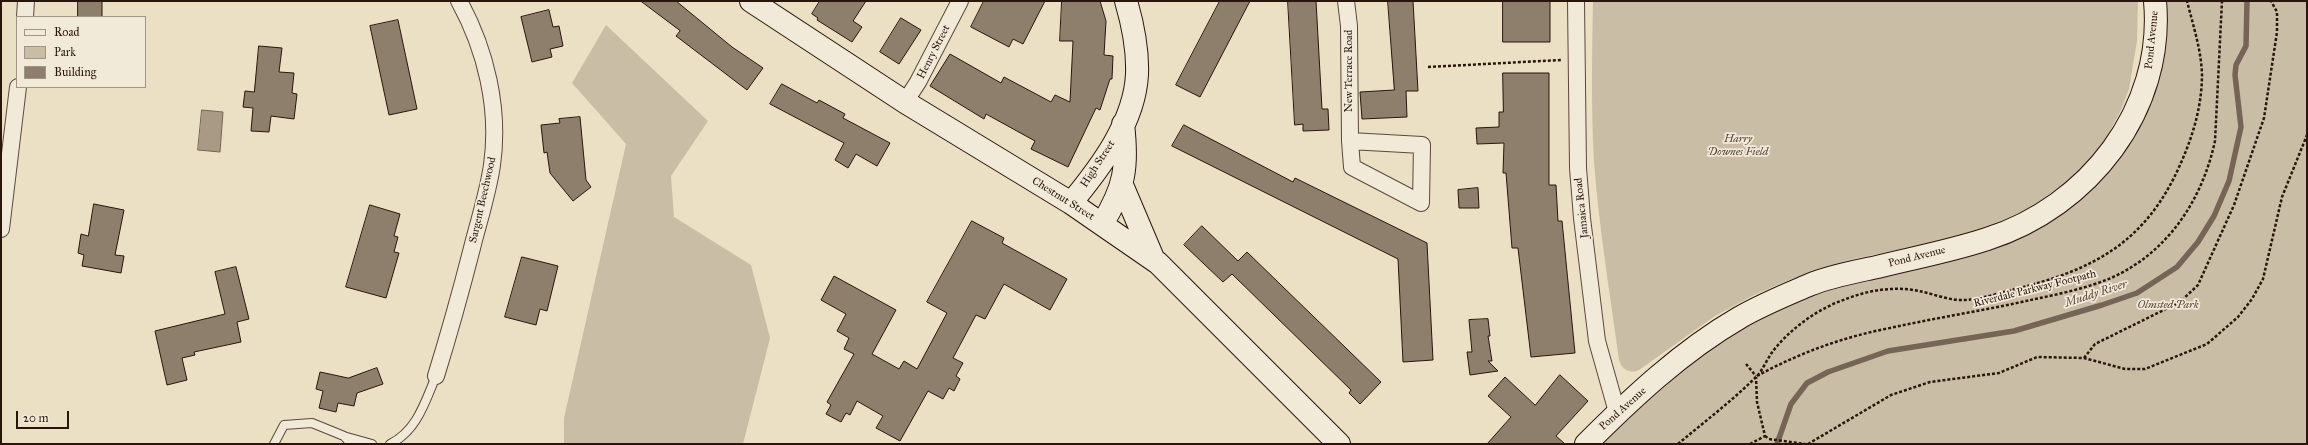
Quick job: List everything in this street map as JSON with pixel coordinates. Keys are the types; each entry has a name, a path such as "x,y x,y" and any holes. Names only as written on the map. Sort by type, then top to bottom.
{"main road":[{"name":"High Street","path":"1071,203 1091,178 1129,111 1137,75 1135,36 1126,1"},
{"name":"Pond Avenue","path":"1586,444 1617,412 1689,353 1739,318 1826,279 1986,240 2026,223 2071,194 2092,175 2110,154 2125,131 2142,96 2152,54 2155,29 2155,1"},
{"name":"Chestnut Street","path":"765,5 905,102 1071,203 1153,258 1339,444"},
{"name":"High Street","path":"1102,224 1116,201 1122,185 1126,150 1123,124"},
{"path":"1122,185 1153,258"}],"street":[{"path":"25,16 26,1"},
{"name":"Sargent Beechwood","path":"436,376 482,213 492,165 494,146 493,117 483,53 473,27 460,1"},
{"name":"Henry Street","path":"905,102 918,82 960,1"},
{"name":"New Terrace Road","path":"1346,1 1349,26 1350,141 1352,167 1421,203 1422,145 1350,141"},
{"name":"Jamaica Road","path":"1576,1 1578,168 1582,218 1597,341 1617,412"},
{"path":"1,230 8,115 18,88"}],"lane":[{"path":"390,444 403,438 414,424 436,376"},
{"path":"274,444 284,425 312,423 344,436 372,444"},
{"path":"344,436 352,444"}],"path":[{"name":"Riverdale Parkway Footpath","path":"1678,444 1756,376 1804,352 1889,328 2043,298 2101,282 2135,264 2148,254 2171,233 2188,211 2206,174 2212,155 2215,141 2222,1"},
{"path":"2084,358 2095,344 2180,302 2198,285 2234,205 2264,118 2277,32 2277,12 2271,1"},
{"path":"1428,67 1561,60"},
{"path":"1746,364 1756,376 1757,402 1765,436 1769,439 1794,444 1807,444 1891,395 1930,382 1999,373 2037,357 2084,358 2126,369 2145,369 2207,344 2225,330 2252,299 2263,279 2282,197 2307,135"},
{"path":"1750,444 1765,436"}],"green space":[{"name":"Harry Downes Field","path":"1593,1 2138,1 2137,41 2129,89 2121,110 2103,144 2076,183 1998,226 1938,242 1853,259 1789,280 1754,295 1715,316 1639,370 1632,372 1624,369 1619,360 1599,212 1592,122"},
{"name":"Olmsted Park","path":"2166,1 2307,1 2307,444 1599,444 1659,389 1740,324 1830,288 1905,270 2098,181 2116,161 2130,140 2142,120 2151,98 2158,76 2162,53"},
{"path":"606,25 708,121 671,176 674,217 751,265 770,338 743,444 564,444 564,418 626,144 572,83"}],"shaded area":[{"path":"202,110 223,112 220,152 198,150"}],"building":[{"path":"78,1 102,1 102,16 78,16"},
{"path":"641,1 676,1 732,47 763,68 747,90 676,36 680,31"},
{"path":"820,1 866,1 853,21 862,27 852,42 817,20 818,18 812,14"},
{"path":"984,1 1045,1 1023,44 1013,39 1009,47 971,27"},
{"path":"1062,1 1100,1 1106,21 1104,55 1113,56 1112,79 1110,79 1100,110 1096,108 1068,167 1031,149 1035,141 986,114 984,119 930,86 950,54 1001,83 1004,77 1051,102 1055,95 1070,102 1073,41 1060,41"},
{"path":"1220,1 1250,1 1200,97 1176,85"},
{"path":"1288,1 1316,1 1322,109 1328,109 1329,130 1303,131 1303,124 1295,125"},
{"path":"1388,1 1413,1 1418,91 1406,91 1407,117 1362,119 1360,92 1394,90"},
{"path":"1503,1 1550,1 1550,42 1503,42"},
{"path":"549,10 553,27 559,26 563,46 550,49 552,57 532,62 521,17"},
{"path":"901,18 921,30 899,64 880,52"},
{"path":"398,20 417,109 389,115 370,26"},
{"path":"259,46 282,48 279,72 294,73 292,93 297,94 294,119 271,116 269,132 251,131 253,108 243,107 245,91 254,92"},
{"path":"1503,73 1549,73 1549,185 1556,185 1558,221 1562,221 1575,353 1531,357 1518,248 1512,248 1506,173 1503,173 1504,143 1477,144 1476,128 1499,127 1499,112 1503,112"},
{"path":"782,84 817,103 819,100 845,114 843,118 890,143 877,166 856,154 848,168 835,160 844,143 770,104"},
{"path":"580,117 586,180 591,187 573,201 550,173 547,152 544,153 541,125 560,123 559,119"},
{"path":"1184,125 1293,182 1295,178 1427,243 1433,360 1403,362 1398,259 1172,146"},
{"path":"1478,188 1479,208 1459,208 1458,190"},
{"path":"94,204 124,210 115,255 124,256 121,273 82,266 84,255 78,253 81,234 88,236"},
{"path":"370,205 400,214 394,236 398,237 394,252 399,253 386,298 346,287"},
{"path":"972,221 1004,238 1002,243 1067,279 1050,310 1004,284 985,319 976,315 953,358 963,363 956,376 960,379 954,391 949,388 943,399 928,391 900,441 876,428 883,416 857,401 850,415 846,413 841,422 826,414 831,405 827,402 854,354 844,349 849,338 837,331 846,314 821,300 834,276 896,310 872,354 899,369 904,361 917,369 947,313 927,302"},
{"path":"1202,226 1238,261 1247,252 1381,382 1360,404 1349,393 1351,390 1232,274 1223,282 1184,245"},
{"path":"522,257 558,266 547,311 540,309 536,325 505,317"},
{"path":"236,267 249,319 237,322 241,342 194,352 195,355 182,358 187,380 167,385 155,331 225,314 215,272"},
{"path":"1488,319 1490,336 1488,336 1492,361 1488,361 1498,371 1470,375 1467,352 1472,352 1469,320"},
{"path":"377,368 383,384 357,393 354,406 338,403 336,412 319,408 323,391 316,389 320,372 348,378"},
{"path":"1560,375 1588,401 1556,436 1565,444 1487,444 1511,417 1488,396 1505,377 1535,405"}],"waterway":[{"name":"Muddy River","path":"1777,444 1791,404 1807,383 1828,372 1888,351 2014,331 2102,305 2137,293 2177,267 2198,242 2214,216 2229,181 2241,127 2235,75 2236,65 2246,46 2247,1"}]}
